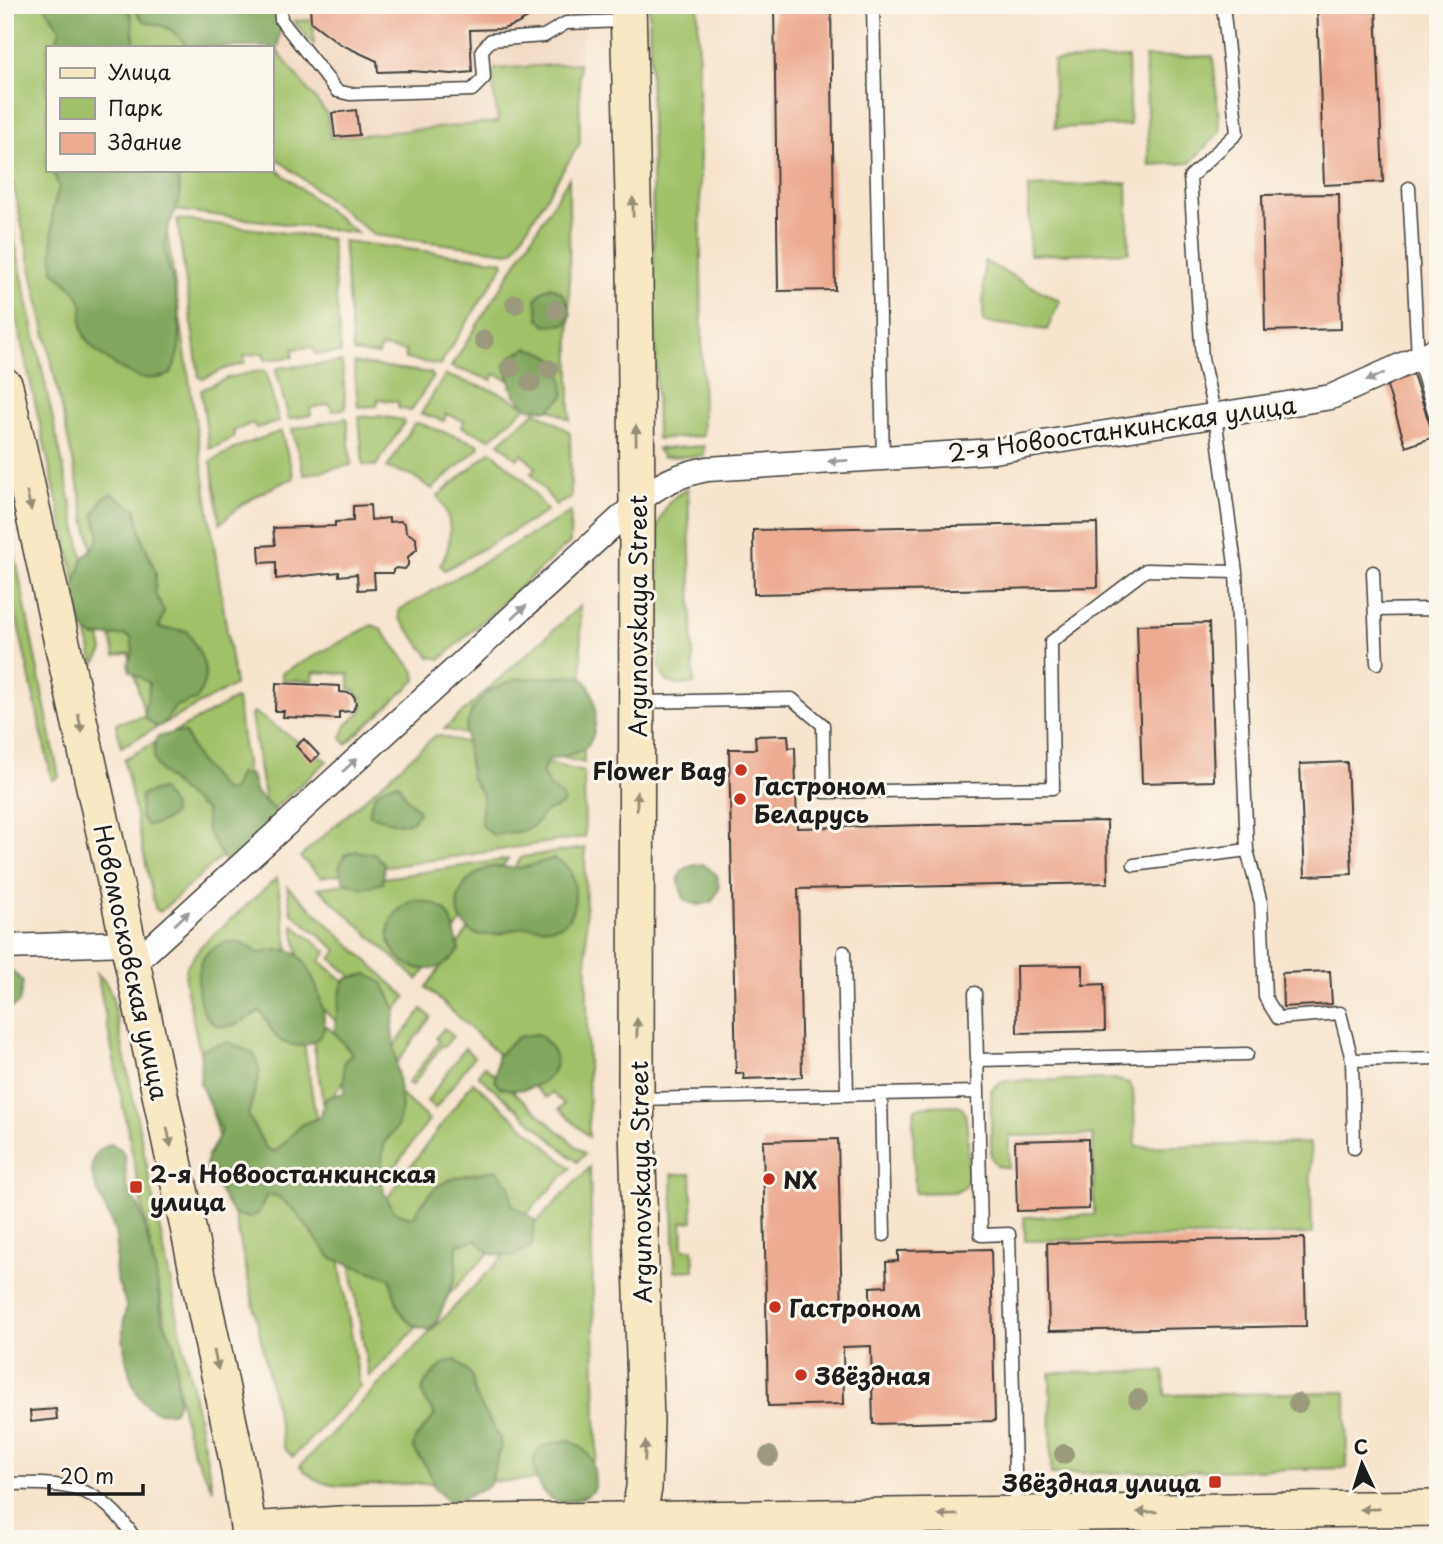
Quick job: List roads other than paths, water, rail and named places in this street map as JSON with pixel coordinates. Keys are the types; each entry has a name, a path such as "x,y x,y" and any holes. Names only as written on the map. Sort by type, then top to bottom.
{"main road":[{"name":"Argunovskaya Street","path":"628,13 635,272 637,503 636,1099 646,1422 644,1488 637,1529"},
{"name":"Новомосковская улица","path":"7,406 130,954 235,1452 249,1534"},
{"path":"249,1534 340,1524 506,1523 637,1529 1016,1514 1438,1508"},
{"path":"506,1523 541,1539"}],"street":[{"name":"2-я Новоостанкинская улица","path":"130,954 653,489 680,474 708,468 994,451 1215,416 1332,397 1428,354"},
{"path":"5,947 130,954"}],"lane":[{"path":"280,5 281,20 337,91 350,94 472,90 484,78 482,50 491,40 544,36 566,23 628,13"},
{"path":"873,5 883,458"},
{"path":"1223,5 1237,133 1190,177 1202,359 1215,416 1236,572 1247,850 1261,903 1265,997 1278,1018 1340,1013 1352,1060 1354,1148"},
{"path":"1409,188 1438,425"},
{"path":"637,702 792,699 823,725 824,792 1053,788 1051,642 1146,570 1236,572"},
{"path":"1373,572 1377,663"},
{"path":"1374,610 1431,608 1438,612"},
{"path":"1134,865 1247,850"},
{"path":"844,952 847,1095"},
{"path":"975,993 981,1235 1009,1234 1016,1514"},
{"path":"977,1060 1247,1054"},
{"path":"1352,1060 1438,1058"},
{"path":"636,1099 978,1092"},
{"path":"881,1094 884,1235"},
{"path":"5,1484 51,1483 86,1490 124,1521 135,1539"}],"place":[{"name":"Flower Bag","path":"741,770"},
{"name":"Гастроном Беларусь","path":"740,799"},
{"name":"NX","path":"769,1179"},
{"name":"2-я Новоостанкинская улица","path":"136,1187"},
{"name":"Гастроном","path":"775,1307"},
{"name":"Звёздная","path":"801,1375"},
{"name":"Звёздная улица","path":"1215,1482"}]}
